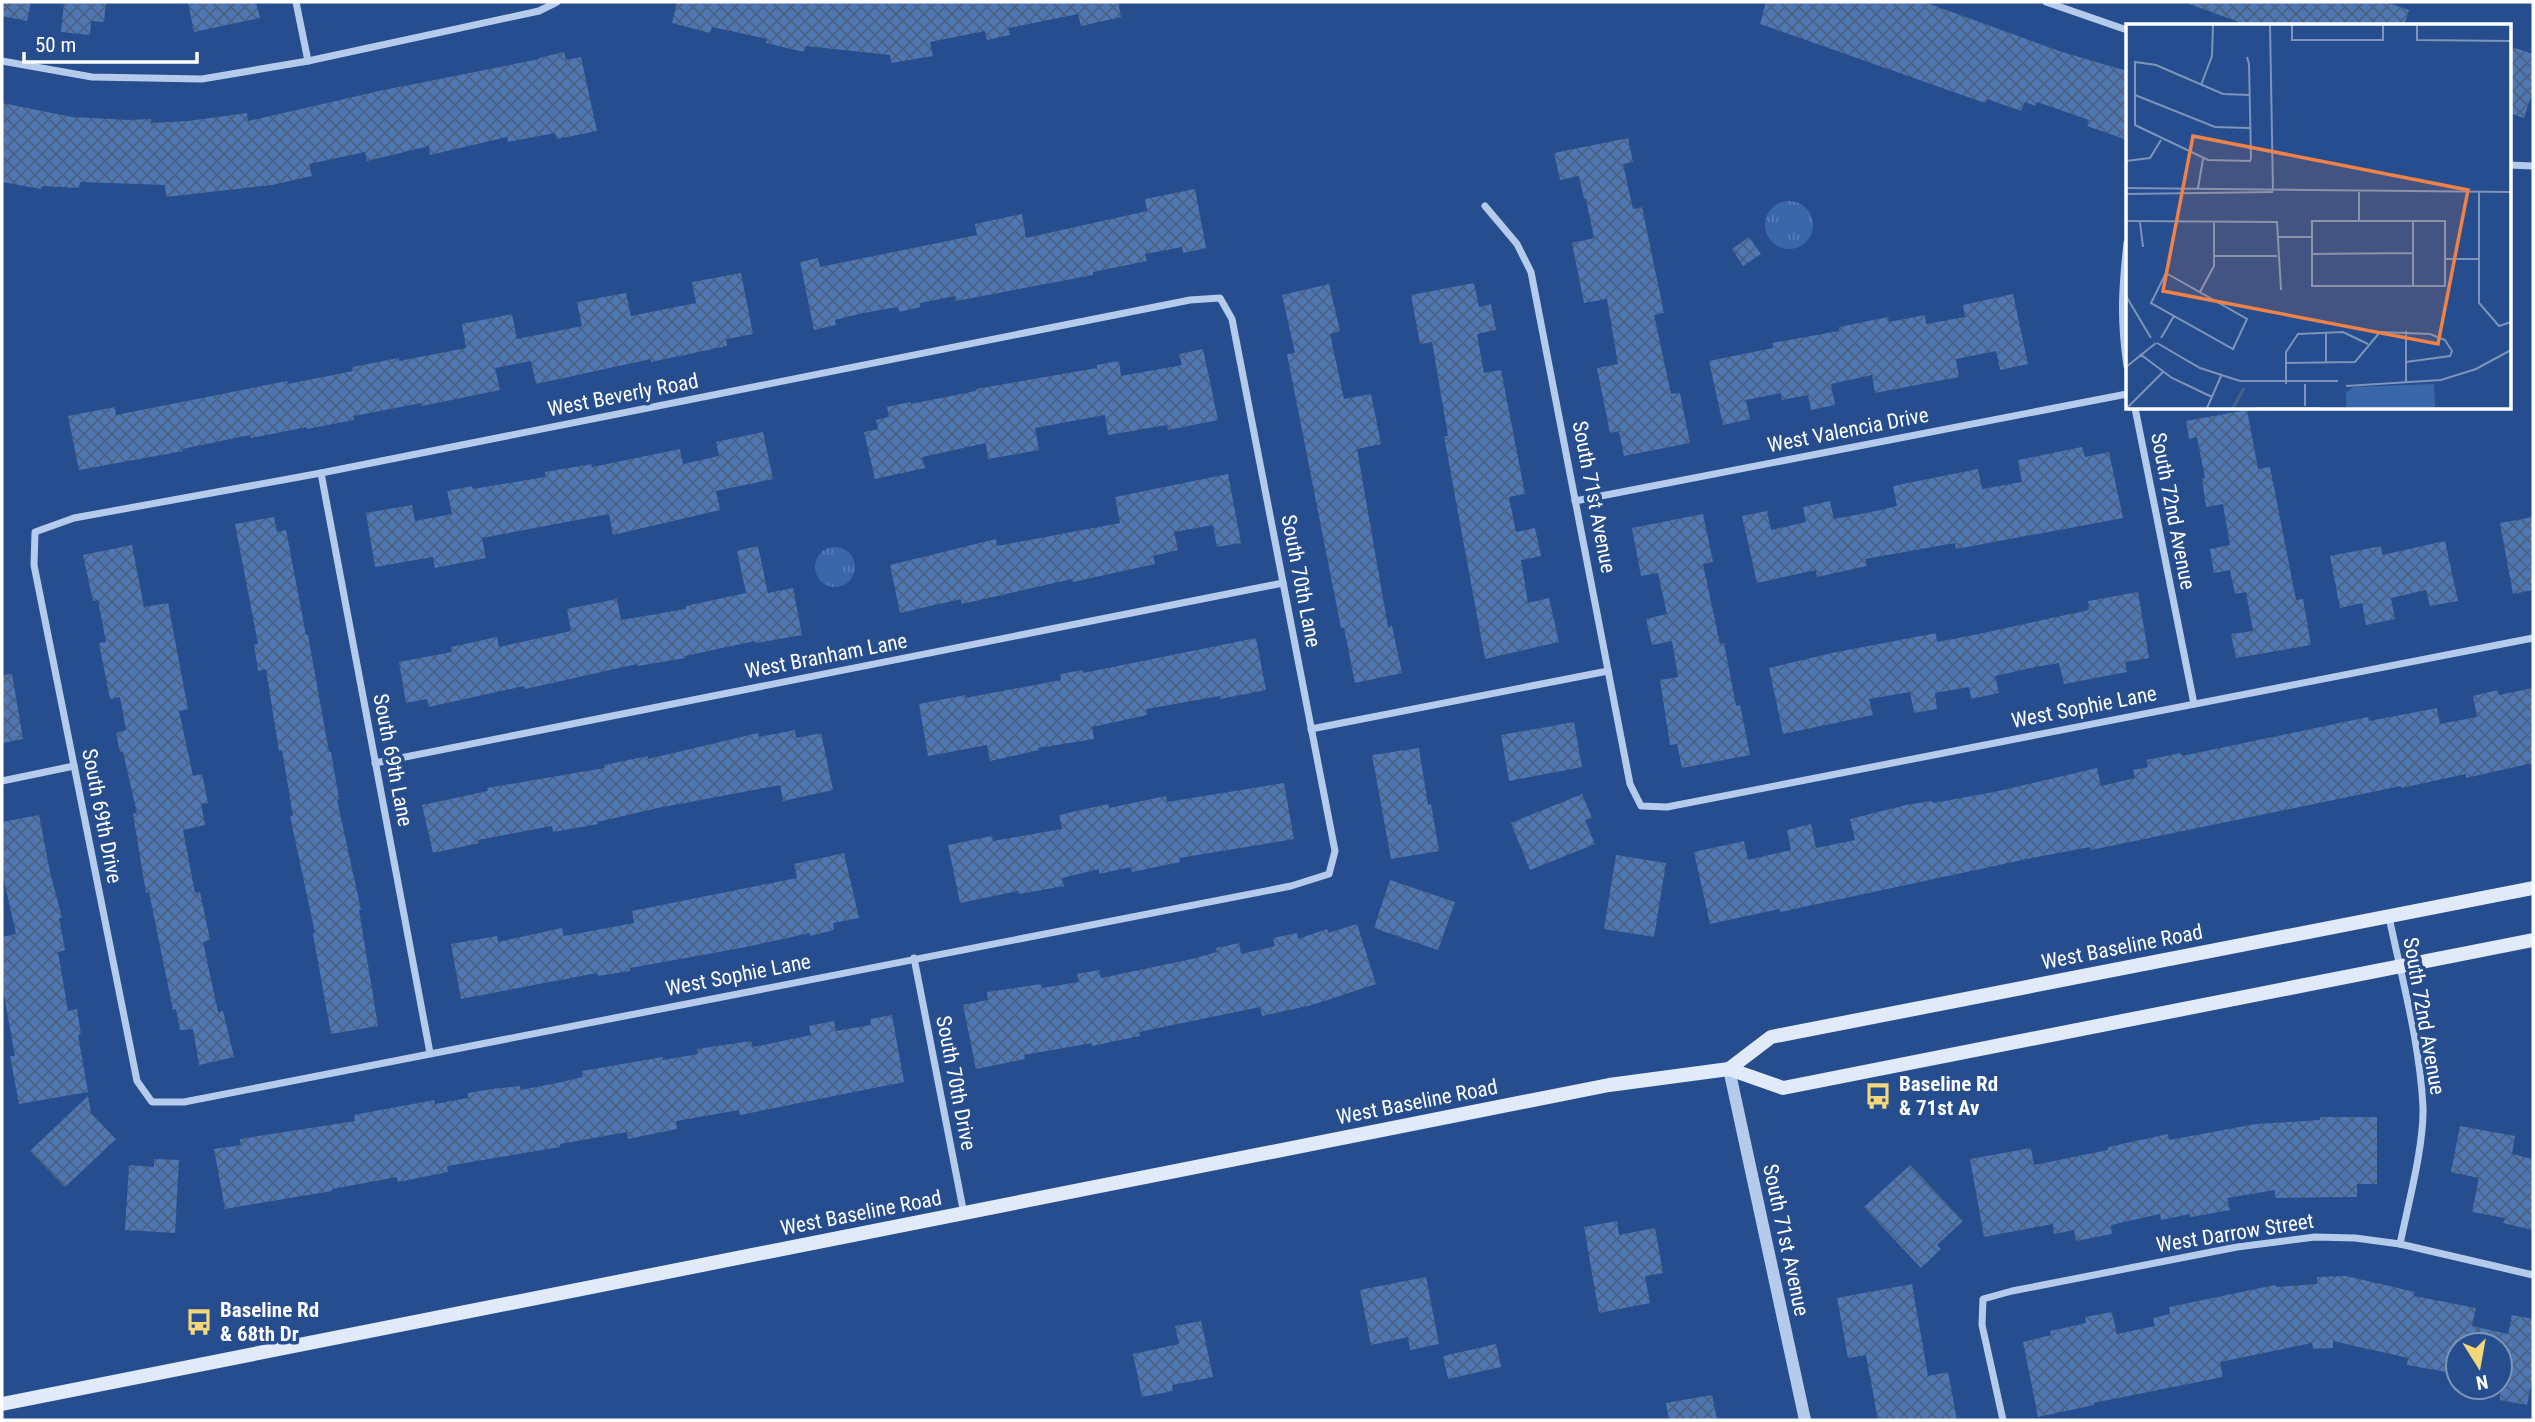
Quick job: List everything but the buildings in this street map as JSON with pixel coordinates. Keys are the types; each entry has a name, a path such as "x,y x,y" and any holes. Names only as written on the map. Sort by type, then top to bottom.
{"main road":[{"name":"West Baseline Road","path":"1729,1069 1771,1037 2533,888"},
{"name":"West Baseline Road","path":"2,1404 1609,1085 1729,1069 1783,1088 2533,940"}],"street":[{"path":"296,2 308,61"},
{"path":"2,61 92,77 202,79 308,61 539,11 557,2"},
{"path":"2046,2 2126,30"},
{"path":"2510,165 2533,166"},
{"name":"South 71st Avenue","path":"1485,206 1517,244 1531,272 1630,784 1642,806"},
{"path":"2126,254 2121,306 2121,330 2126,360"},
{"name":"West Beverly Road","path":"35,532 74,519 321,473 1163,305 1220,298"},
{"name":"South 70th Lane","path":"1220,298 1232,318 1335,851 1329,874"},
{"name":"West Valencia Drive","path":"1576,501 2126,394"},
{"name":"South 72nd Avenue","path":"2135,410 2194,704"},
{"name":"South 69th Lane","path":"321,473 430,1053"},
{"name":"South 69th Drive","path":"35,532 34,565 137,1081 152,1102"},
{"name":"West Branham Lane","path":"375,762 1283,583"},
{"name":"West Sophie Lane","path":"1642,806 1667,807 2533,638"},
{"path":"1311,729 1608,671"},
{"path":"2,781 74,766"},
{"name":"West Sophie Lane","path":"152,1102 184,1102 1291,886 1329,874"},
{"name":"South 72nd Avenue","path":"2389,917 2420,1077 2423,1109 2421,1136 2400,1244"},
{"name":"South 70th Drive","path":"914,958 964,1214"},
{"name":"South 71st Avenue","path":"1729,1069 1805,1420"},
{"name":"West Darrow Street","path":"2003,1420 1982,1325 1983,1299 2012,1291 2281,1240 2354,1237 2400,1244 2533,1275"}],"green space":[{"path":"1789,201 1806,208 1813,225 1806,242 1789,249 1772,242 1765,225 1772,208"},
{"path":"835,547 843,548 849,553 854,559 854,575 849,581 843,586 835,587 827,586 821,581 816,575 815,567 816,559 821,553 827,548"}],"place":[{"name":"Baseline Rd & 71st Av","path":"1878,1096"},
{"name":"Baseline Rd & 68th Dr","path":"199,1322"}]}
